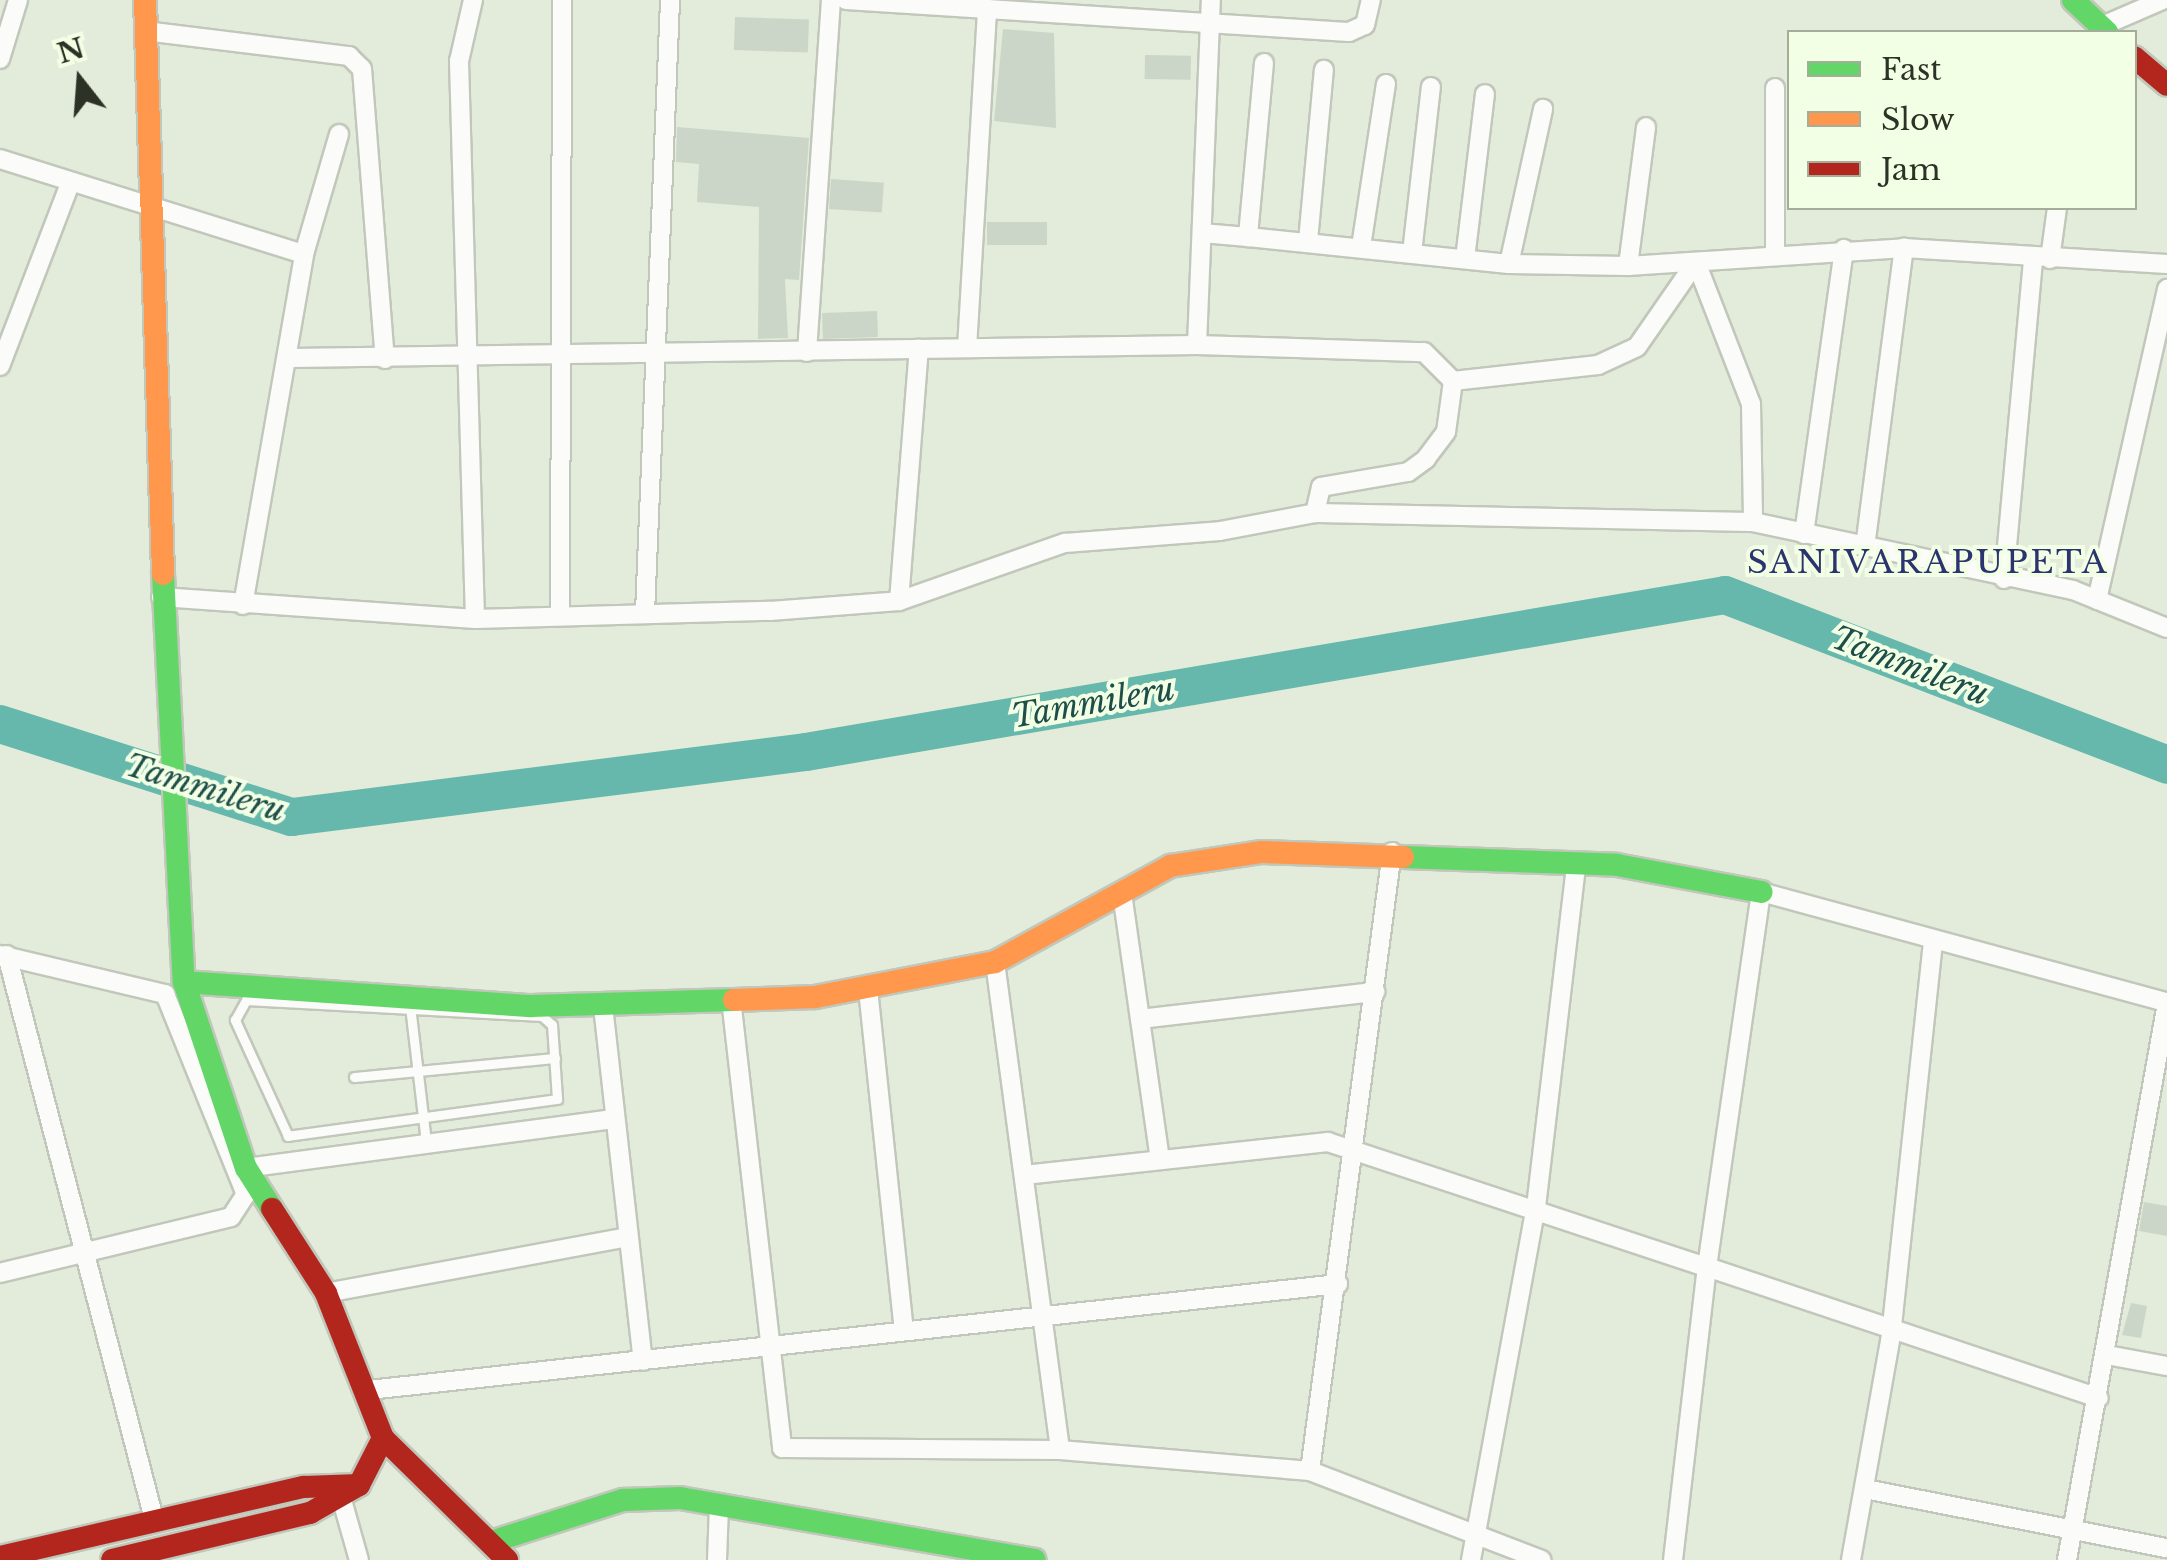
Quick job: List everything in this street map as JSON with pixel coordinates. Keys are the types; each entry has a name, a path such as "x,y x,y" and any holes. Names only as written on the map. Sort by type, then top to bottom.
{"main road":[{"path":"144,0 146,211 162,632 184,982 246,1168 326,1292 370,1390 383,1438 507,1560"},
{"path":"2073,0 2103,30"},
{"path":"2137,60 2167,85"},
{"path":"184,982 410,1004 603,1006 868,988 994,962 1192,858 1392,852 1576,864 1762,892"},
{"path":"112,1560 310,1513 346,1489 383,1438"},
{"path":"0,1556 154,1519 346,1489"},
{"path":"490,1542 623,1500 719,1506 1035,1560"}],"street":[{"path":"0,59 18,0"},
{"path":"473,0 458,60 474,620"},
{"path":"560,615 562,0"},
{"path":"645,612 652,355 670,0"},
{"path":"807,352 830,0"},
{"path":"846,0 995,6 1349,32 1365,25 1371,0"},
{"path":"1198,345 1211,0"},
{"path":"2103,30 2162,0"},
{"path":"967,348 995,6"},
{"path":"145,32 348,56 362,68 385,359"},
{"path":"1248,238 1264,64"},
{"path":"1308,241 1324,70"},
{"path":"1362,248 1386,84"},
{"path":"1412,253 1432,87"},
{"path":"1775,88 1776,253"},
{"path":"1465,259 1485,94"},
{"path":"1509,264 1543,109"},
{"path":"1628,266 1646,127"},
{"path":"243,604 292,358 304,254 339,134"},
{"path":"0,159 146,211 304,254"},
{"path":"0,366 70,184"},
{"path":"2004,579 2041,258 2056,210"},
{"path":"1202,233 1509,264 1628,266 1776,253 1904,248 2167,264"},
{"path":"1865,547 1904,248"},
{"path":"1804,534 1844,249"},
{"path":"1453,381 1598,365 1638,346 1696,262"},
{"path":"1696,262 1750,404 1754,522"},
{"path":"2097,600 2167,289"},
{"path":"292,358 1198,345 1424,352 1453,381"},
{"path":"899,601 919,349"},
{"path":"1315,513 1321,487 1408,472 1426,459 1446,432 1453,381"},
{"path":"161,597 474,620 899,601 1065,543 1220,532 1315,513 1754,522 2097,600 2167,628"},
{"path":"1310,1471 1338,1284 1392,852"},
{"path":"1471,1560 1536,1208 1576,864"},
{"path":"1673,1560 1707,1266 1762,892 1933,942 2166,1002 2068,1560"},
{"path":"1122,893 1159,1154"},
{"path":"1851,1560 1891,1335 1933,942"},
{"path":"0,1273 82,1252 231,1217 246,1194 165,994 4,955 82,1252 154,1519"},
{"path":"994,962 1060,1450"},
{"path":"868,988 904,1331"},
{"path":"1140,1019 1375,992"},
{"path":"732,999 777,1345 778,1438 796,1454 1060,1450 1310,1471 1478,1532 1542,1560"},
{"path":"603,1006 643,1360"},
{"path":"246,1168 614,1119"},
{"path":"1024,1175 1159,1154 1355,1148 1707,1266 1891,1335 2099,1398"},
{"path":"326,1292 628,1237"},
{"path":"370,1390 1338,1284"},
{"path":"2107,1355 2167,1366"},
{"path":"346,1489 359,1560"},
{"path":"1865,1489 2167,1548"},
{"path":"716,1560 719,1506"}],"lane":[{"path":"246,1000 410,1004 542,1016 555,1058 554,1102 282,1134 233,1012 246,1000"},
{"path":"410,1004 426,1142"},
{"path":"354,1077 555,1058"}],"building":[{"path":"735,17 809,20 808,53 734,50"},
{"path":"1003,29 1054,33 1056,128 994,121"},
{"path":"1145,55 1191,56 1191,80 1145,79"},
{"path":"677,127 809,138 799,280 785,279 788,338 758,339 759,207 697,202 699,164 676,162"},
{"path":"831,179 884,183 882,213 829,209"},
{"path":"987,222 1047,222 1047,245 987,245"},
{"path":"877,311 878,337 823,339 822,313"},
{"path":"2144,1202 2167,1206 2167,1236 2139,1231"},
{"path":"2131,1303 2147,1306 2141,1338 2122,1335"}],"waterway":[{"name":"Tammileru","path":"0,724 292,817 806,752 1725,595 2167,765"}],"traffic: fast":[{"path":"2073,0 2105,30"},
{"path":"163,574 184,982 246,1168 272,1209"},
{"path":"1403,857 1617,865 1761,892"},
{"path":"184,982 531,1006 734,1000"},
{"path":"491,1542 623,1500 680,1498 1035,1560"}],"traffic: slow":[{"path":"145,0 163,574"},
{"path":"734,1000 815,997 995,962 1170,866 1262,852 1403,857"}],"traffic: jam":[{"path":"2137,60 2167,85"},
{"path":"112,1560 310,1513 359,1485 383,1438 326,1293 272,1209"},
{"path":"383,1438 507,1560"},
{"path":"0,1557 304,1487 359,1485"}],"district":[{"name":"SANIVARAPUPETA","path":"1928,562"}]}
